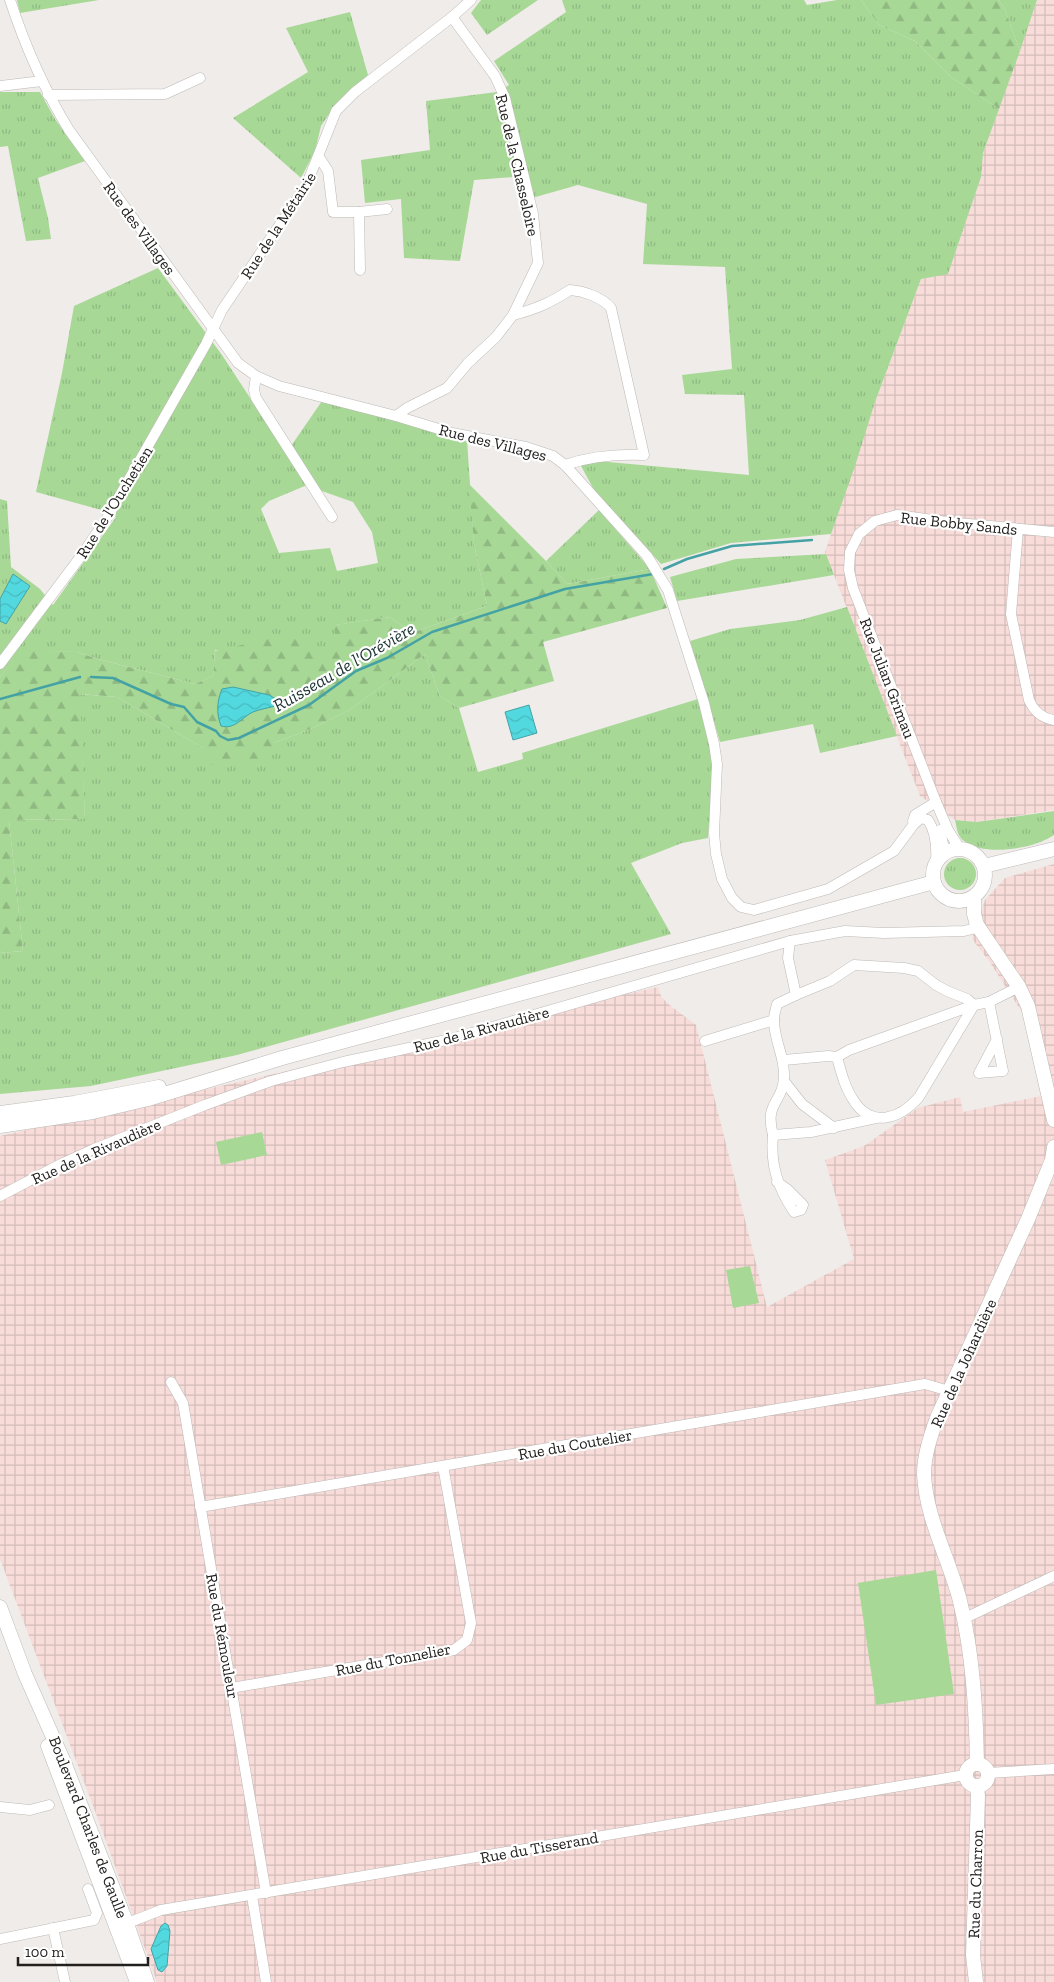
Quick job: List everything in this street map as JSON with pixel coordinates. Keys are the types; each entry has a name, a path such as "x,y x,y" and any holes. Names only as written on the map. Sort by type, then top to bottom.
{"street":[{"name":"Rue des Villages","path":"10,0 20,32 48,95 69,130 238,363 256,376 279,386 396,416 452,433 526,447 553,456 565,465 647,556 668,590 704,703 717,764 714,833 716,854 722,879 732,898 741,908 754,910 828,889 894,850 908,833"},
{"name":"Rue de la Métairie","path":"213,330 222,310 306,186 336,110 361,86 452,17 471,0"},
{"name":"Rue de la Chasseloire","path":"396,416 407,408 447,388 468,363 496,337 513,316 538,263 533,214 505,98 495,76 452,17"},
{"path":"48,95 165,94 200,78"},
{"path":"0,86 42,81"},
{"path":"319,157 328,171 333,212 387,209"},
{"path":"359,212 360,270"},
{"path":"513,316 538,309 570,290 580,291 606,302 610,308 644,455 613,454 580,460 565,465"},
{"name":"Rue de l'Ouchetien","path":"0,664 107,518 213,330"},
{"path":"256,376 254,390 256,398 332,517"},
{"name":"Rue Bobby Sands","path":"850,552 859,534 875,521 897,515 947,522 1054,532"},
{"path":"1018,529 1011,614 1029,700 1033,708 1040,715 1054,720"},
{"name":"Rue Julian Grimau","path":"850,552 849,570 853,588 936,802 948,830 960,849"},
{"path":"908,833 915,815 936,802"},
{"name":"Rue Julian Grimau","path":"936,802 940,858"},
{"path":"908,833 921,818 928,820 932,826 940,858"},
{"path":"960,849 974,854 984,866 985,875 984,885 974,897 962,902 952,901 942,896 934,882 933,872 940,858 960,849"},
{"path":"984,866 1054,849"},
{"path":"0,1126 93,1112 148,1099 243,1070 934,882"},
{"path":"974,897 974,914 977,925 1019,988 1032,1015 1054,1120"},
{"path":"952,901 968,919 977,925"},
{"name":"Rue de la Rivaudière","path":"0,1196 94,1149 204,1105 271,1081 343,1062 451,1039 790,941 845,931 964,932 977,925"},
{"path":"790,941 788,958 796,995"},
{"path":"778,1182 772,1158 773,1135 770,1115 784,1081 784,1060 774,1020 777,1004 830,981 854,965 904,968 918,971 947,992 967,999 974,1005"},
{"path":"784,1060 828,1056 837,1057 850,1050 974,1005 989,1002 1019,988"},
{"path":"989,1002 997,1039"},
{"path":"773,1135 812,1132 876,1118 888,1118 901,1113 919,1097 974,1005"},
{"path":"705,1041 774,1020"},
{"path":"837,1057 855,1103 876,1118"},
{"path":"0,1113 74,1103 243,1070"},
{"path":"784,1081 802,1104 834,1128"},
{"name":"Rue de la Johardière","path":"977,1764 975,1698 963,1619 957,1593 928,1506 924,1472 932,1434 949,1391 1028,1219 1052,1160 1054,1147"},
{"name":"Rue du Rémouleur","path":"171,1382 183,1403 266,1893"},
{"name":"Rue du Coutelier","path":"200,1507 925,1384 949,1391"},
{"name":"Rue du Tonnelier","path":"232,1688 454,1650 467,1640 471,1624 444,1466"},
{"path":"963,1619 1054,1576"},
{"name":"Boulevard Charles de Gaulle","path":"0,1607 25,1674 52,1759 147,1982"},
{"path":"977,1764 984,1766 988,1773 987,1781 977,1787 968,1783 965,1775 968,1768 977,1764"},
{"path":"988,1773 1054,1769"},
{"name":"Rue du Tisserand","path":"122,1926 161,1910 965,1775"},
{"name":"Rue du Charron","path":"976,1982 973,1955 977,1787"},
{"path":"0,1807 30,1810 48,1805"},
{"path":"0,1939 94,1920 96,1913 88,1889"},
{"path":"252,1896 266,1982"},
{"name":"Boulevard Charles de Gaulle","path":"122,1926 137,1982"},
{"path":"53,1928 65,1982"}],"shaded area":[{"path":"1037,0 1054,0 1054,810 977,822 955,820 920,796 825,552 875,402 921,279 948,273 981,177 983,153"},
{"path":"1054,864 1054,1982 157,1982 0,1559 0,1136 658,987 661,996 667,1003 696,1025 767,1307 854,1259 825,1160 864,1146 918,1108 960,1097 963,1112 1041,1096 1025,1017 989,961 972,939 985,900 1005,878"}],"green space":[{"path":"17,0 99,0 20,13"},
{"path":"481,0 538,0 487,35 471,13"},
{"path":"562,0 804,0 807,5 837,0 861,0 879,25 915,41 951,77 999,109 983,153 981,177 948,274 921,279 875,402 831,534 731,543 661,564 594,490 580,464 598,461 749,475 744,395 685,394 682,375 732,369 725,267 643,264 647,204 578,185 532,198 526,176 474,180 460,261 404,258 401,199 365,203 361,160 430,150 426,101 497,92 509,85 494,61 566,12"},
{"path":"861,0 998,0 1004,7 1020,51 999,109 951,77 915,41 879,25"},
{"path":"998,0 1037,0 1020,51 1004,7"},
{"path":"350,12 368,75 333,108 321,126 315,151 301,178 233,118 308,72 286,28"},
{"path":"0,92 40,92 55,119 85,161 38,178 51,239 26,241 8,146 0,147"},
{"path":"158,268 222,355 307,485 269,501 261,509 279,553 330,548 337,571 378,563 372,532 353,502 319,490 291,446 322,401 467,440 474,543 487,606 417,631 402,626 390,617 335,625 338,649 323,663 215,650 213,676 195,684 77,652 23,651 0,677 0,499 7,501 11,567 40,589 53,605 116,517 105,511 36,492 62,373 74,306"},
{"path":"469,484 567,584 650,569 667,608 543,642 554,681 459,708 440,696 425,654 351,709 311,729 273,743 276,753 246,763 211,765 203,748 117,697 80,694 85,819 9,820 23,951 0,953 0,677 23,650 77,652 195,684 213,676 215,651 300,632 323,662 337,649 334,625 390,617 402,626 417,631 487,606 474,543"},
{"path":"599,510 650,569 567,584 546,561"},
{"path":"826,554 834,575 677,601 670,577 736,559"},
{"path":"847,607 897,736 820,753 813,724 720,742 690,641 730,629 800,620"},
{"path":"425,654 440,696 459,708 478,772 523,759 522,753 698,699 710,743 713,765 708,838 682,843 631,863 671,934 237,1055 91,1086 0,1094 0,953 23,951 9,820 85,819 79,694 117,697 203,748 273,743 311,729 351,709"},
{"path":"1054,811 1054,835 1034,844 1009,849 984,849 973,846 960,837 955,820 977,822"},
{"path":"960,858 966,859 971,863 975,868 975,880 971,885 966,889 960,890 954,889 949,885 945,880 944,874 945,868 949,863 954,859"},
{"path":"262,1132 267,1155 221,1165 216,1142"},
{"path":"750,1266 759,1303 733,1308 726,1270"},
{"path":"936,1570 954,1694 876,1705 858,1583"}],"water":[{"path":"13,574 30,586 6,624 0,621 0,599"},
{"path":"233,687 269,695 285,704 253,712 234,725 221,726 218,712 220,694 222,689"},
{"path":"529,705 537,733 513,740 505,712"},
{"path":"165,1923 170,1931 167,1966 162,1972 158,1970 151,1949 161,1926"}],"waterway":[{"name":"Ruisseau de l'Orévière","path":"664,569 687,559 732,546 812,540"},
{"name":"Ruisseau de l'Orévière","path":"91,677 113,678 171,704 184,707 197,722 216,731 220,736 228,740 239,738 309,705 356,671 387,658 432,632 565,589 653,574"},
{"name":"Ruisseau de l'Orévière","path":"0,699 80,677"}]}
